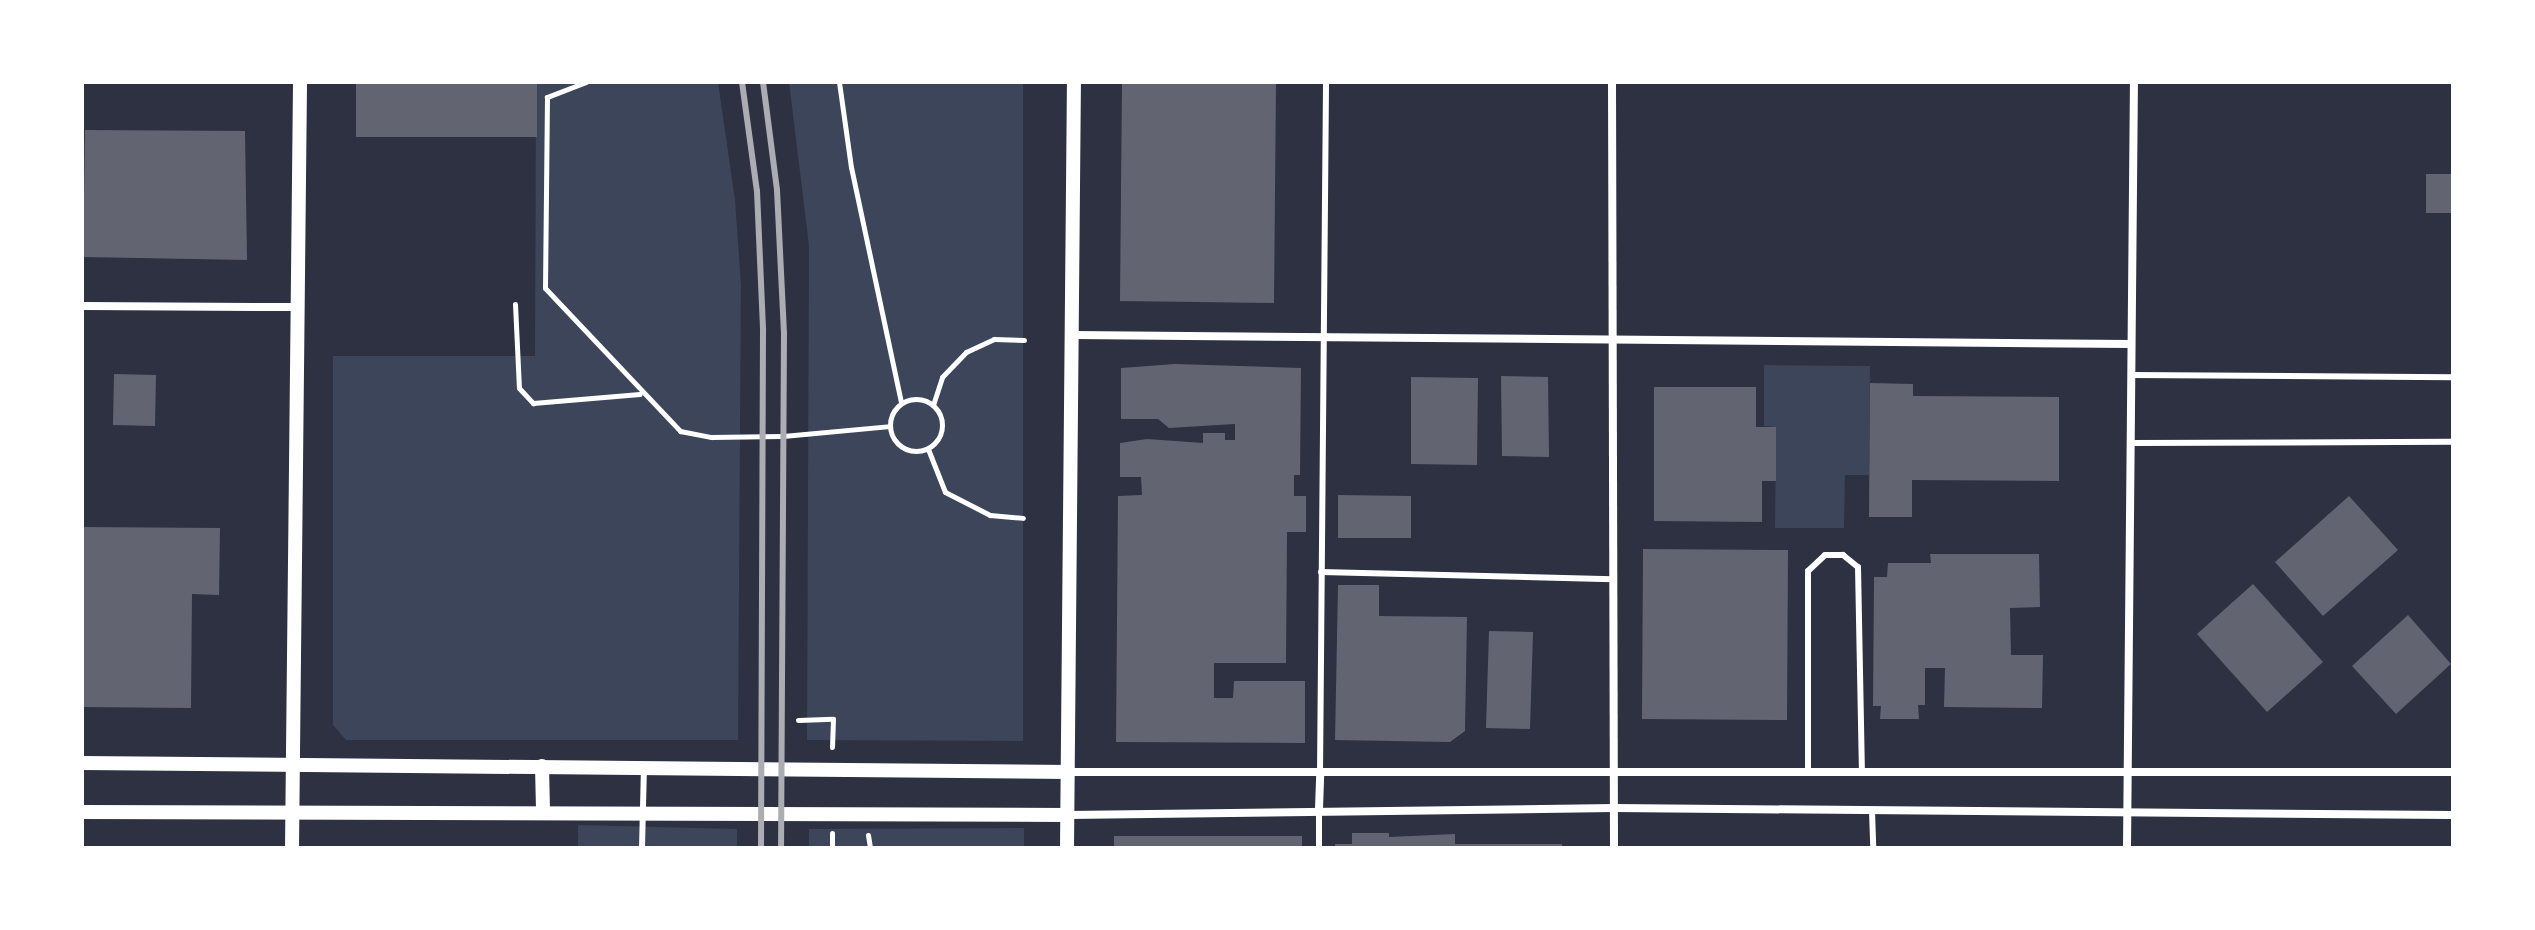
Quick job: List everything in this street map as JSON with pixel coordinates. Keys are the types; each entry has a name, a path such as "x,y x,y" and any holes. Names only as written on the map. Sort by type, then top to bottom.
{"street":[{"path":"292,848 295,307 300,82"},
{"path":"1067,848 1074,82"},
{"path":"1612,82 1614,848"},
{"path":"2127,848 2134,82"},
{"path":"82,306 295,307"},
{"path":"1073,335 2131,344"},
{"path":"82,763 1320,773 2453,772"},
{"path":"542,766 543,810"},
{"path":"1319,809 1320,773"},
{"path":"82,812 543,810 1068,815 1319,809 1614,808 2453,815"}],"lane":[{"path":"1320,773 1326,82"},
{"path":"2131,375 2453,377"},
{"path":"2130,443 2453,442"},
{"path":"1808,772 1808,571 1825,555 1843,555 1858,567 1862,771"},
{"path":"1321,572 1613,579"},
{"path":"642,848 644,768"},
{"path":"1319,809 1319,848"},
{"path":"1872,811 1873,848"}],"path":[{"path":"586,82 547,97 545,288 641,394 680,431 711,437 890,426"},
{"path":"839,82 845,140 901,403 890,426"},
{"path":"515,304 519,388 533,403 641,394"},
{"path":"928,449 943,428 933,405 942,377 966,352 994,339 1024,340"},
{"path":"901,403 917,399 933,405"},
{"path":"890,426 901,447 928,449"},
{"path":"928,449 945,492 990,515 1023,518"},
{"path":"798,720 833,719 832,747"},
{"path":"832,831 832,848"},
{"path":"867,834 870,848"}],"shaded area":[{"path":"536,82 718,82 735,200 741,284 738,740 346,740 333,725 333,356 535,356"},
{"path":"789,82 1023,82 1023,741 807,740 809,246"},
{"path":"1764,365 1870,366 1869,475 1845,475 1844,528 1775,528 1776,427 1764,426"},
{"path":"578,825 737,829 737,848 578,848"},
{"path":"1024,828 1024,848 809,848 809,829"}],"building":[{"path":"356,82 537,82 537,137 356,137"},
{"path":"1122,82 1276,82 1274,303 1120,301"},
{"path":"85,130 245,131 247,260 83,257"},
{"path":"2426,174 2453,174 2453,213 2426,213"},
{"path":"1175,364 1301,368 1300,475 1294,475 1294,496 1306,496 1306,532 1287,532 1286,663 1214,663 1214,698 1233,698 1234,681 1305,681 1305,743 1116,742 1118,496 1142,495 1141,477 1120,477 1120,443 1147,439 1203,443 1203,433 1225,433 1225,440 1235,440 1235,424 1169,428 1158,419 1121,419 1121,368"},
{"path":"114,374 156,375 155,426 113,425"},
{"path":"1501,376 1548,377 1549,457 1502,456"},
{"path":"1411,377 1478,378 1477,465 1411,464"},
{"path":"1870,383 1913,384 1913,396 2059,397 2059,481 1912,480 1912,517 1869,517"},
{"path":"1654,387 1756,387 1756,427 1776,427 1776,481 1762,481 1762,522 1654,521"},
{"path":"1338,495 1411,496 1411,538 1338,538"},
{"path":"2349,496 2398,550 2323,616 2275,562"},
{"path":"82,527 220,528 219,595 192,594 191,708 82,707"},
{"path":"1643,549 1788,550 1787,720 1642,719"},
{"path":"1930,554 2039,554 2040,607 2010,608 2011,655 2043,655 2042,708 1944,707 1945,668 1925,668 1925,705 1918,705 1919,719 1880,719 1881,706 1873,706 1874,577 1887,577 1888,563 1931,563"},
{"path":"2253,584 2323,662 2267,712 2197,634"},
{"path":"1338,585 1379,585 1379,616 1467,617 1465,731 1450,742 1335,740"},
{"path":"2408,615 2451,664 2396,714 2352,666"},
{"path":"1489,631 1533,632 1530,729 1486,728"},
{"path":"1352,833 1389,833 1389,837 1455,834 1455,844 1562,844 1562,848 1335,848 1335,844 1352,844"},
{"path":"1114,836 1302,836 1302,848 1114,848"}],"railway":[{"path":"742,82 757,191 763,331 761,848"},
{"path":"763,82 777,190 784,334 781,848"}]}
